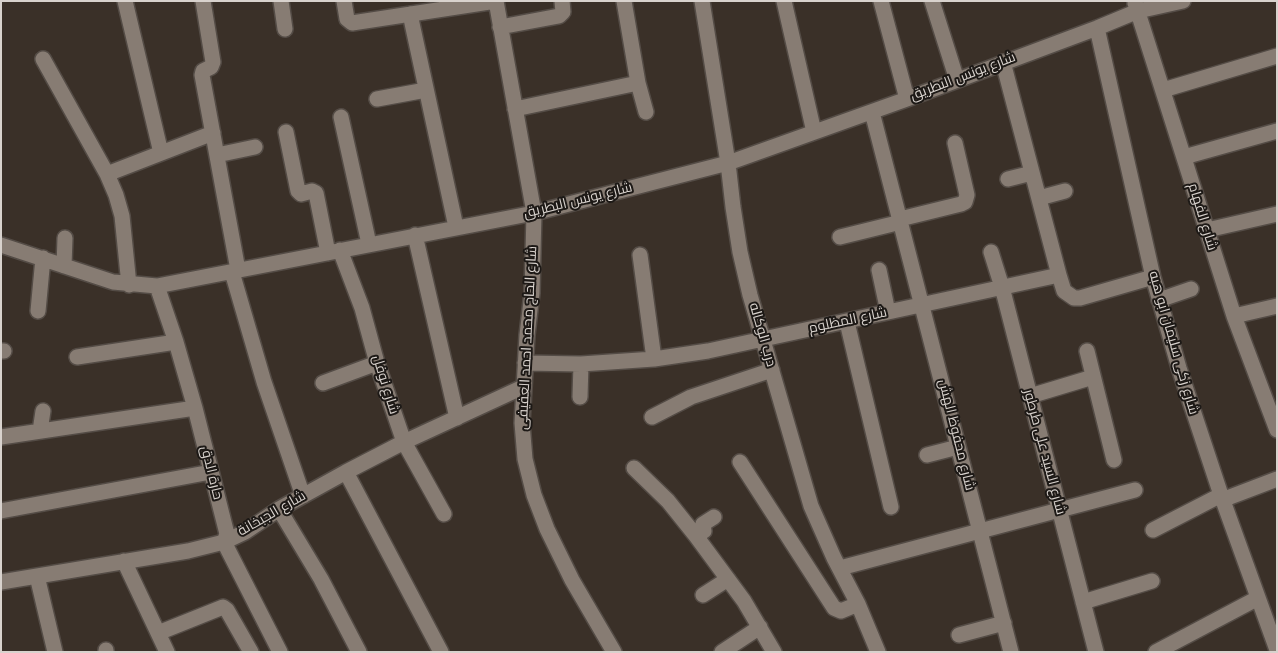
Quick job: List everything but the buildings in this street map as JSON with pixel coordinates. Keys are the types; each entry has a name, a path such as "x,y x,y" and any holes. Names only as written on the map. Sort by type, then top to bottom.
{"street":[{"path":"203,1 213,62 212,65 204,70 202,75 217,155 235,271 264,382 303,496"},
{"path":"281,1 285,29"},
{"path":"344,1 346,19 352,23 496,1"},
{"name":"شارع الحاج محمد احمد العفيفى","path":"496,1 534,213 532,294 523,387 522,423 524,450 534,495 547,529 572,580 614,652"},
{"path":"500,27 559,16 563,12 562,1"},
{"path":"624,1 638,83 646,112"},
{"name":"درب الوكاله","path":"702,1 740,252 750,295 810,506 858,604 878,652"},
{"path":"784,1 814,132"},
{"path":"881,1 907,98"},
{"path":"932,1 957,80"},
{"name":"شارع يونس البطريق","path":"1,245 113,282 129,285 157,286 534,213 728,163 872,112 1097,28 1136,6 1183,1"},
{"path":"125,2 161,153"},
{"name":"شارع الفهام","path":"1136,6 1234,316 1277,430"},
{"path":"410,14 456,227"},
{"name":"شارع زكى سليمان ابو هبه","path":"1097,28 1159,300 1221,498 1277,650"},
{"path":"1163,90 1277,56"},
{"path":"43,59 107,174 116,195 122,216 129,285"},
{"path":"1003,62 1064,291 1074,298 1080,298 1153,277"},
{"path":"515,108 638,83"},
{"path":"377,99 426,90"},
{"name":"شارع محفوظ الهش","path":"872,112 1011,652"},
{"path":"341,117 369,244"},
{"path":"1184,157 1277,131"},
{"name":"شارع نوفل","path":"286,132 298,192 301,194 313,191 316,194 334,251 362,308 377,363 404,442 444,514"},
{"path":"107,174 213,133"},
{"path":"840,237 965,202 967,195 954,143"},
{"path":"217,155 255,147"},
{"path":"1008,179 1032,173"},
{"path":"1039,198 1066,191"},
{"path":"1207,230 1277,214"},
{"path":"414,235 457,418"},
{"path":"64,266 65,238"},
{"name":"شارع السيد على طرطور","path":"991,252 1002,287 1096,652"},
{"path":"640,255 654,359"},
{"path":"38,311 43,258"},
{"path":"879,270 888,312"},
{"name":"شارع المظلوم","path":"525,363 581,364 654,359 847,322 1059,275"},
{"name":"حارة الدق","path":"157,286 195,408 227,534 224,542 280,652"},
{"path":"1159,300 1191,289"},
{"path":"1234,316 1277,306"},
{"path":"847,322 890,507"},
{"path":"77,357 176,342"},
{"path":"1087,351 1114,460"},
{"path":"324,383 377,363"},
{"path":"580,397 581,364"},
{"path":"652,417 690,396 772,370"},
{"path":"1030,396 1093,377"},
{"name":"شارع الجبخانة","path":"1,582 188,551 224,542 245,532 279,509 346,472 404,442 523,387"},
{"path":"1,437 195,408"},
{"path":"40,431 43,411"},
{"path":"927,454 958,447"},
{"path":"740,462 834,608 841,611 858,604"},
{"path":"634,468 668,501 696,536 744,601 774,652"},
{"path":"1,511 211,472"},
{"path":"346,472 441,652"},
{"path":"1153,530 1221,498 1277,479"},
{"path":"840,568 1135,490"},
{"path":"279,509 320,579 359,652"},
{"path":"696,536 704,531 703,524 714,517"},
{"path":"124,561 167,652"},
{"path":"38,576 55,652"},
{"path":"703,595 728,579"},
{"path":"1083,602 1152,581"},
{"path":"1156,652 1258,598"},
{"path":"158,633 223,607 227,610 251,652"},
{"path":"959,635 1004,623"},
{"path":"722,652 760,628"}]}
